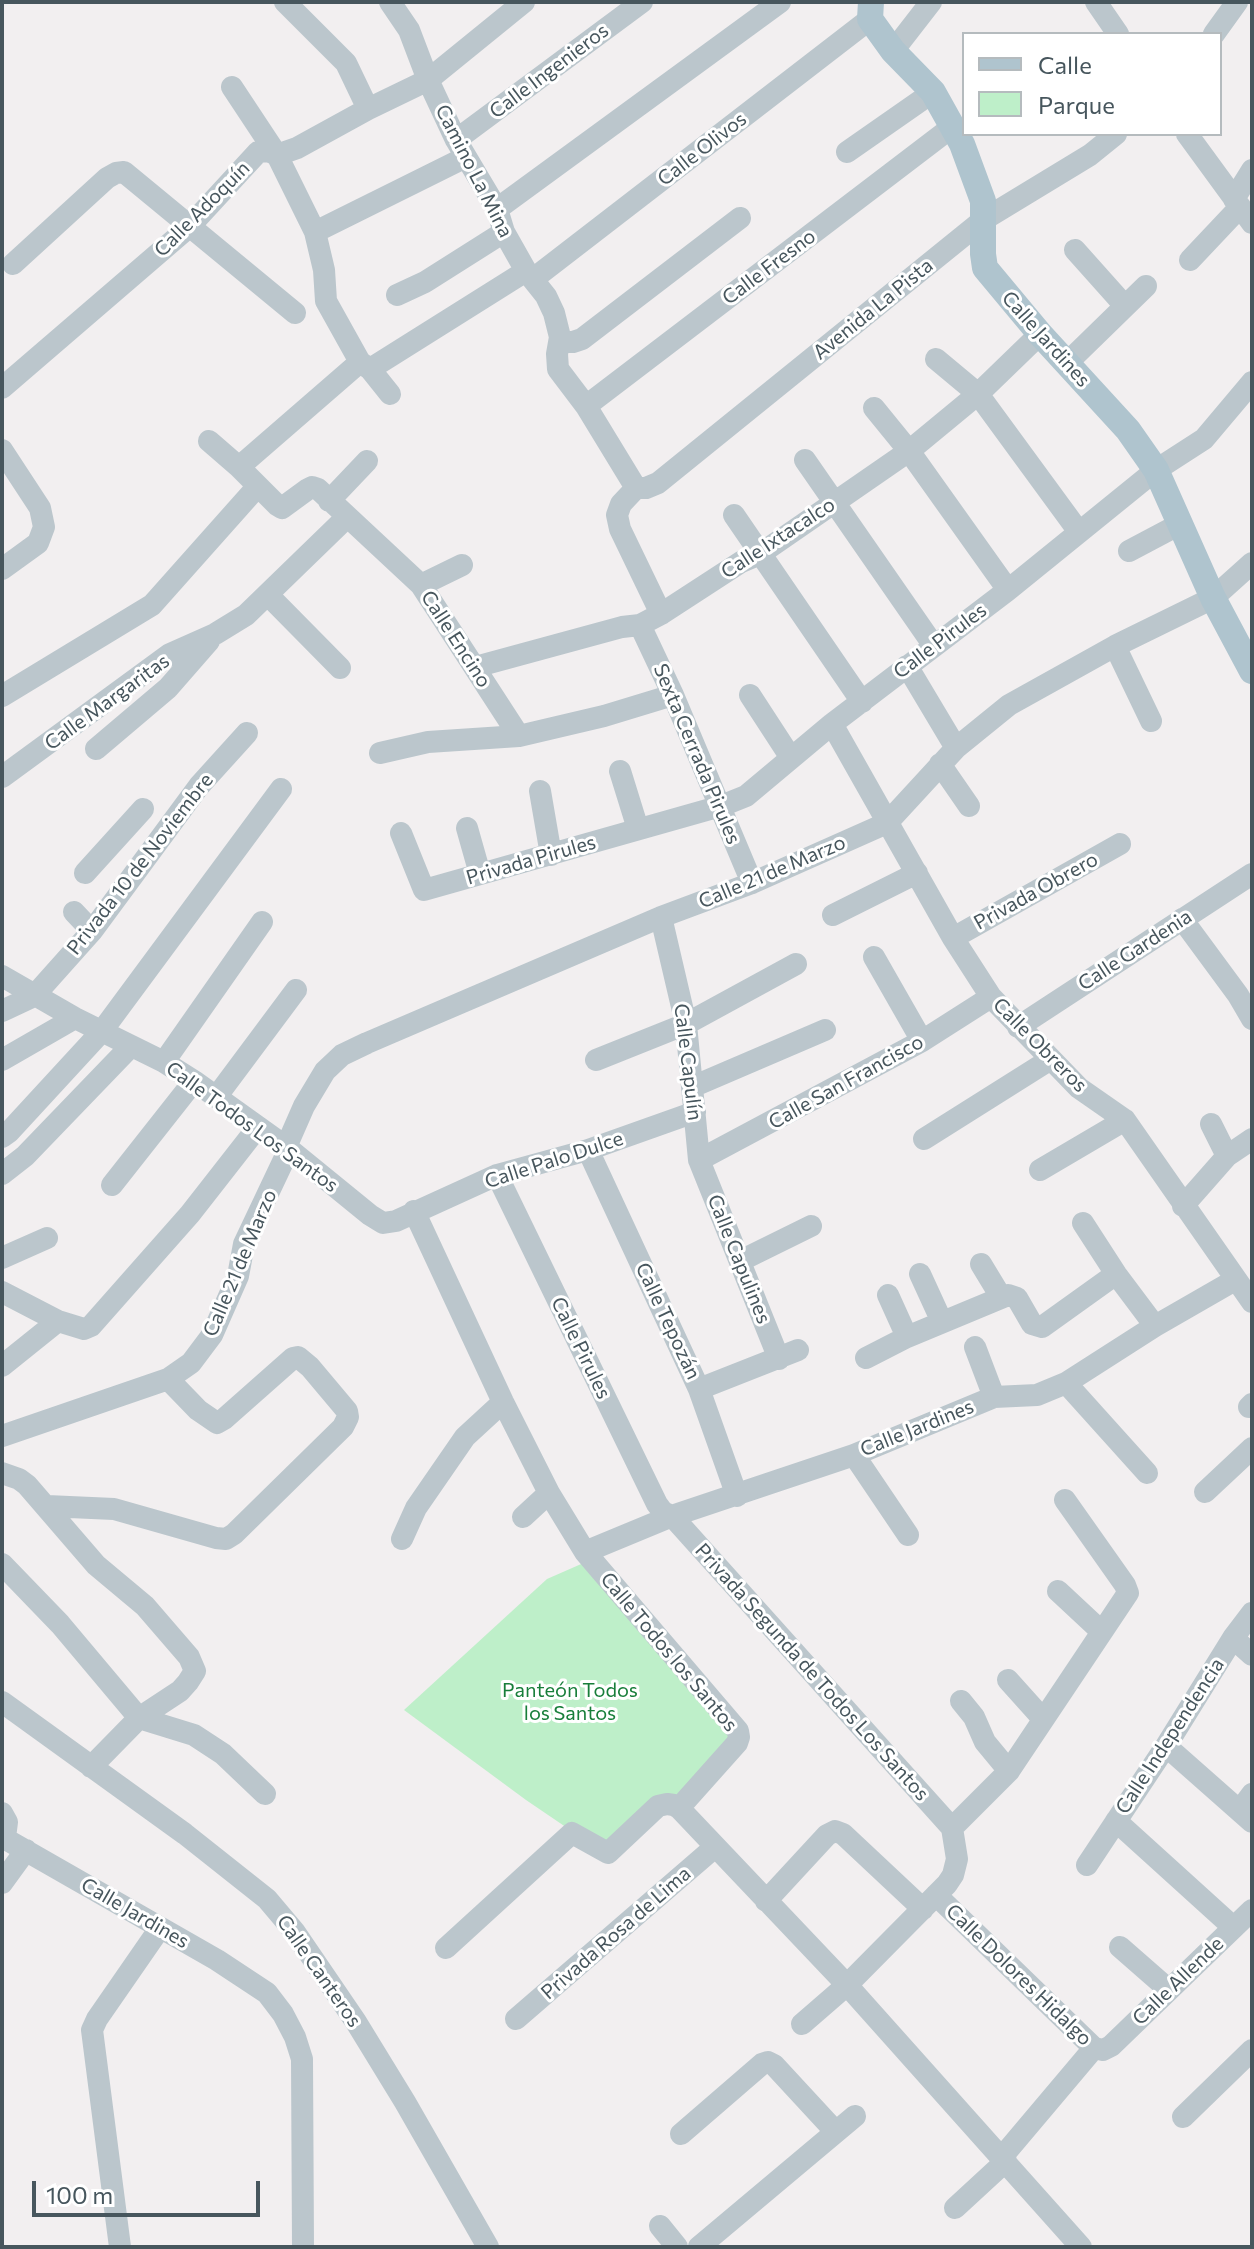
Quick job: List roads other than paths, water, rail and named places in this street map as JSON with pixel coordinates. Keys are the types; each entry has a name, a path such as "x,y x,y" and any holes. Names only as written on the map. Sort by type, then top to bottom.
{"main road":[{"name":"Calle Jardines","path":"870,10 893,51 933,92 962,132"},
{"name":"Calle Jardines","path":"964,136 983,201 985,268 1040,334 1128,430 1156,470 1213,598 1252,671"}],"street":[{"path":"285,2 346,63 368,109"},
{"name":"Camino La Mina","path":"390,2 409,30 428,80 461,148 497,209 504,232 571,338 557,354 558,369 586,406"},
{"name":"Calle Adoquín","path":"2,388 189,227 258,152 268,151 277,155 297,148 428,80 524,2"},
{"name":"Calle Ingenieros","path":"315,232 461,148 642,2"},
{"path":"497,209 780,2"},
{"path":"893,51 931,2"},
{"path":"1215,32 1237,2"},
{"path":"1098,3 1117,32"},
{"name":"Calle Olivos","path":"239,467 365,365 529,275 870,10"},
{"path":"232,87 277,155 315,232 324,270 326,301 365,365 390,394"},
{"path":"847,152 933,92"},
{"name":"Calle Fresno","path":"586,406 963,136"},
{"name":"Avenida La Pista","path":"636,488 658,483 983,220 1090,155 1114,136"},
{"path":"1188,136 1242,210"},
{"path":"1190,260 1242,210 1252,170"},
{"path":"13,264 107,178 124,172 295,313"},
{"path":"571,338 740,218"},
{"path":"397,295 425,282 504,232"},
{"path":"1075,250 1125,306"},
{"path":"1067,363 1146,286"},
{"name":"Calle Ixtacalco","path":"475,667 622,627 640,625 661,614 741,562 760,554 909,451 978,394 1040,334"},
{"path":"936,359 978,394 1079,532"},
{"name":"Calle Pirules","path":"721,806 746,796 832,724 1008,590 1156,470 1204,439 1252,382"},
{"path":"586,406 636,488 621,504 617,515 620,529 661,614"},
{"path":"874,408 909,451 1008,590"},
{"path":"209,441 282,508 321,494 367,461"},
{"path":"2,450 40,508 44,527 38,543 2,569"},
{"path":"805,460 934,646"},
{"path":"2,696 152,605 257,487"},
{"name":"Calle Encino","path":"321,494 421,585 519,736"},
{"path":"734,515 862,702"},
{"path":"96,749 168,688 215,634 246,615 347,517"},
{"path":"1129,551 1180,524"},
{"name":"Calle 21 de Marzo","path":"2,1436 168,1379 191,1363 212,1335 238,1276 244,1244 304,1106 325,1071 342,1055 887,823 948,756 1009,705 1115,646 1213,598 1252,563"},
{"path":"421,585 462,565"},
{"path":"268,595 340,668"},
{"name":"Sexta Cerrada Pirules","path":"640,625 752,883"},
{"name":"Calle Margaritas","path":"2,777 170,654 215,634"},
{"path":"1115,646 1151,721"},
{"path":"907,666 969,806"},
{"path":"380,753 428,742 519,736 604,716 673,695"},
{"path":"750,695 791,758"},
{"name":"Calle Obreros","path":"832,724 953,938 991,997 1079,1088 1125,1120 1252,1302"},
{"name":"Privada 10 de Noviembre","path":"34,996 92,931 199,786 247,733"},
{"path":"620,771 638,829"},
{"path":"2,1137 102,1031 281,789"},
{"path":"540,791 551,855"},
{"name":"Privada Pirules","path":"401,833 424,890 721,806"},
{"path":"85,873 143,809"},
{"path":"467,828 480,874"},
{"path":"115,842 139,868"},
{"name":"Privada Obrero","path":"953,938 1120,844"},
{"path":"833,915 917,873"},
{"name":"Calle Gardenia","path":"1018,1027 1252,874"},
{"path":"74,912 92,931"},
{"name":"Calle Capulín","path":"661,917 686,1024 699,1160"},
{"path":"1182,919 1245,990 1252,1019"},
{"path":"164,1062 262,922"},
{"path":"874,957 922,1041"},
{"path":"596,1060 686,1024 796,964"},
{"name":"Calle Todos Los Santos","path":"2,976 75,1018 164,1062 217,1096 288,1148 376,1220 389,1223 414,1211"},
{"path":"217,1096 296,990"},
{"path":"2,1011 34,996"},
{"name":"Calle San Francisco","path":"699,1160 922,1041 991,997"},
{"path":"2,1060 75,1018"},
{"path":"692,1087 825,1030"},
{"path":"2,1174 25,1156 131,1046"},
{"path":"924,1139 1051,1059"},
{"path":"112,1185 194,1081"},
{"name":"Calle Palo Dulce","path":"414,1211 497,1175 588,1150 695,1112"},
{"path":"1040,1170 1125,1120"},
{"path":"1211,1124 1227,1156"},
{"path":"2,1292 58,1321 84,1329 99,1320 190,1214 258,1127"},
{"path":"1183,1206 1227,1156 1252,1139"},
{"name":"Calle Tepozán","path":"588,1150 699,1389 737,1496"},
{"name":"Calle Capulines","path":"699,1160 740,1261 788,1354 699,1389"},
{"name":"Calle Pirules","path":"497,1175 657,1504 663,1512 672,1516"},
{"name":"Calle Todos los Santos","path":"414,1211 503,1402 549,1493 585,1552 735,1726 739,1737 732,1749 679,1808"},
{"path":"1083,1223 1155,1326"},
{"path":"740,1261 811,1226"},
{"path":"2,1258 47,1238"},
{"path":"981,1264 1001,1297"},
{"path":"920,1274 942,1322"},
{"path":"866,1358 907,1337 1008,1295 1017,1298 1032,1324 1042,1327 1116,1274"},
{"name":"Calle Jardines","path":"585,1552 672,1516 854,1455 994,1397 1037,1395 1066,1383 1235,1280"},
{"path":"888,1295 907,1337"},
{"path":"2,1366 58,1321"},
{"path":"975,1347 994,1397"},
{"path":"47,1506 114,1509 226,1539 347,1422 347,1411 298,1357 217,1423 198,1410 168,1379"},
{"path":"1066,1383 1147,1473"},
{"path":"402,1539 416,1508 465,1437 503,1402"},
{"path":"1205,1492 1252,1448"},
{"path":"854,1455 908,1535"},
{"path":"2,1473 19,1479 47,1506 96,1565 145,1606 193,1663 195,1671 180,1691 139,1718 91,1767"},
{"path":"523,1517 549,1493"},
{"path":"802,2024 847,1985 947,1884 957,1859 952,1828 1009,1771 1128,1593 1065,1500"},
{"name":"Privada Segunda de Todos Los Santos","path":"672,1516 952,1828"},
{"path":"2,1564 60,1624 139,1718 194,1735 223,1754 265,1794"},
{"path":"1058,1591 1102,1632"},
{"name":"Calle Independencia","path":"1087,1865 1252,1613"},
{"path":"1233,1638 1252,1655"},
{"path":"1008,1680 1043,1719"},
{"path":"961,1701 974,1717 985,1742 1009,1771"},
{"name":"Calle Canteros","path":"2,1702 185,1834 267,1899 294,1931 381,2062 488,2247"},
{"path":"1166,1746 1248,1809"},
{"path":"446,1948 572,1833 608,1853 658,1806 667,1804 679,1808 847,1985 1081,2247"},
{"path":"2,1813 7,1822 3,1837"},
{"path":"1116,1821 1233,1927"},
{"name":"Calle Dolores Hidalgo","path":"766,1901 827,1835 835,1831 843,1834 930,1902 1098,2049"},
{"name":"Calle Jardines","path":"3,1837 217,1960 267,1993 289,2025 302,2059 303,2247"},
{"name":"Privada Rosa de Lima","path":"516,2019 715,1847"},
{"path":"2,1883 26,1850"},
{"name":"Calle Allende","path":"955,2208 1004,2159 1098,2049 1111,2046 1252,1910"},
{"path":"120,2247 92,2030 160,1928"},
{"path":"1120,1947 1168,1989"},
{"path":"1183,2117 1252,2050"},
{"path":"681,2134 768,2062 835,2131"},
{"path":"699,2247 855,2116"},
{"path":"660,2226 677,2247"}],"park label":[{"name":"Panteón Todos los Santos","path":"570,1702"}]}
